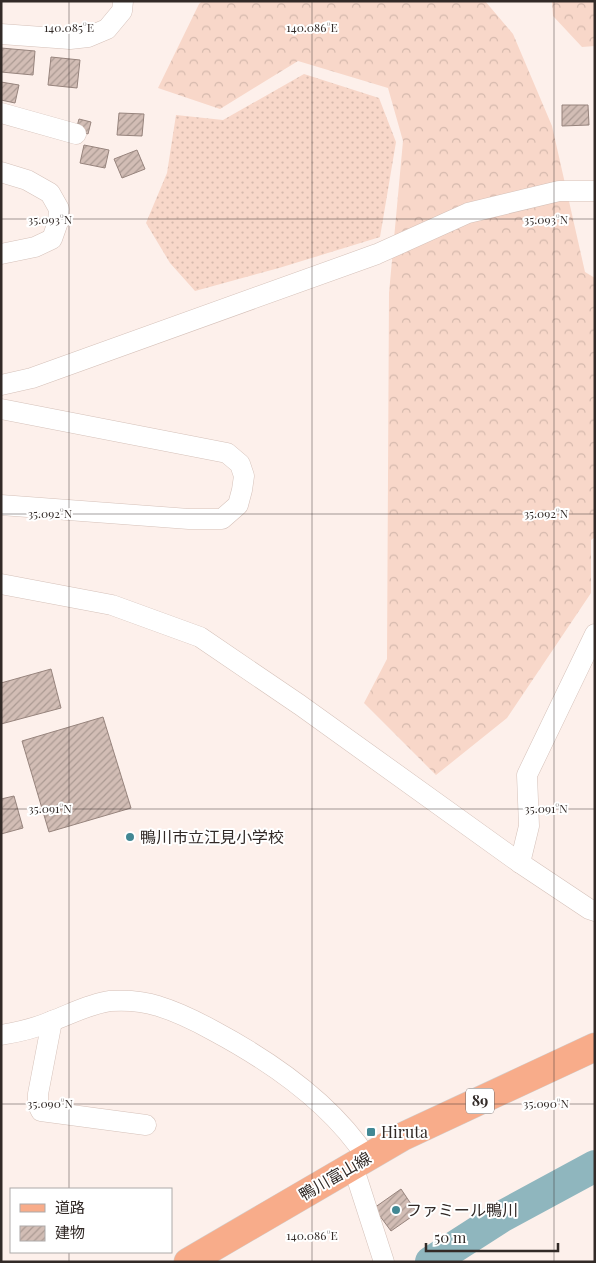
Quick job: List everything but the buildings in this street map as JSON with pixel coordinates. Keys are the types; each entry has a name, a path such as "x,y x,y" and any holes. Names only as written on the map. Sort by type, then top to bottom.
{"main road":[{"name":"鴨川富山線","path":"188,1262 404,1136 595,1047"}],"street":[{"path":"1,34 70,40 88,37 107,29 122,11 124,1"},
{"path":"1,113 76,134"},
{"path":"1,172 27,180 50,193 59,208 58,222 52,239 35,247 1,254"},
{"path":"1,384 32,378 377,254 468,213 559,191 595,191"},
{"path":"1,409 226,453 240,464 244,476 238,505 222,518 189,519 1,505"},
{"path":"1,584 112,605 200,637 300,705 520,863 589,909 595,911"},
{"path":"520,863 529,826 527,775 594,638"},
{"path":"1,1035 18,1032 100,1003 140,1001 172,1011 229,1039 268,1063 300,1087 316,1100 353,1137 384,1262"},
{"path":"52,1021 38,1094 38,1105 41,1110 146,1125"}],"green space":[{"path":"202,1 485,1 513,34 552,126 585,272 595,278 595,537 591,540 591,593 507,718 436,775 364,703 387,659 389,293 403,141 388,88 298,61 220,109 158,88"},
{"path":"552,1 595,1 595,46 582,47 553,16"},
{"path":"304,74 379,98 396,142 380,237 195,291 170,263 146,223 167,173 176,115 223,120"}],"waterway":[{"path":"431,1262 501,1217 595,1166"}],"place":[{"name":"鴨川市立江見小学校","path":"130,837"},
{"name":"Hiruta","path":"371,1132"},
{"name":"ファミール鴨川","path":"396,1210"}]}
